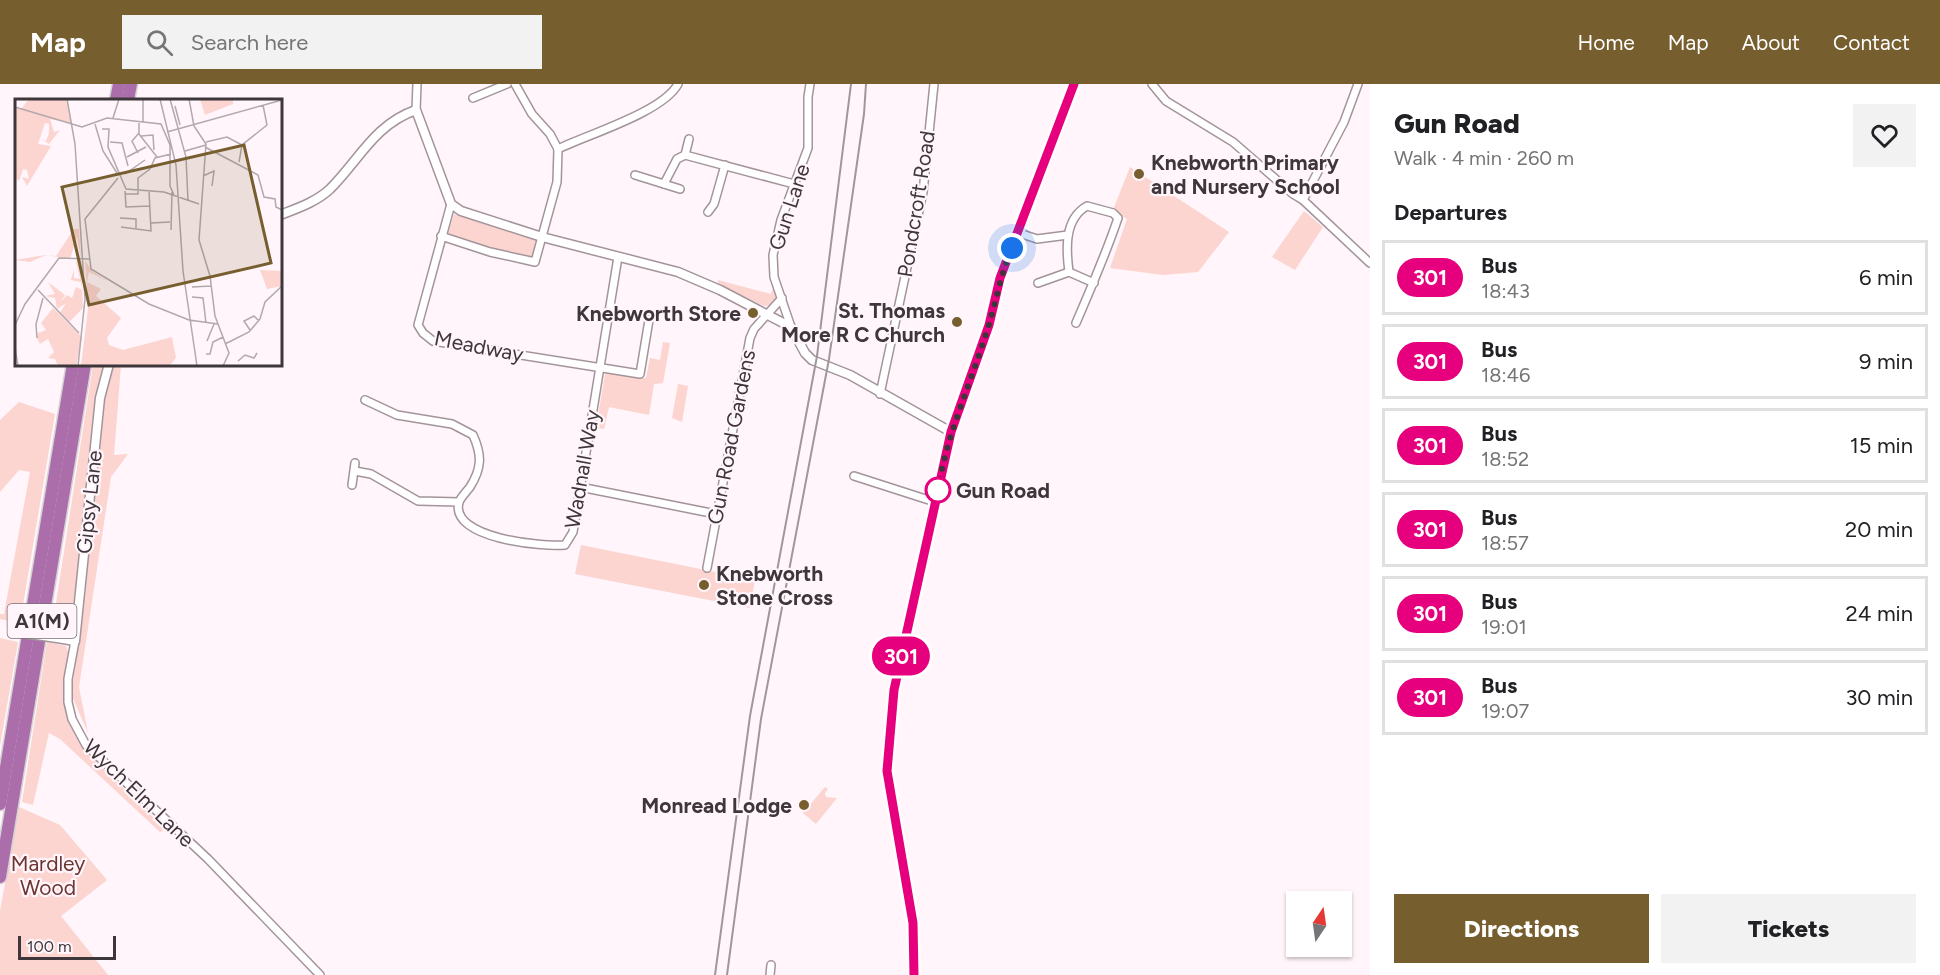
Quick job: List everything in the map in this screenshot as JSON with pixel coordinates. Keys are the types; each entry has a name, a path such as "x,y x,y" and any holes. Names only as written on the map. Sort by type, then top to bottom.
{"highway":[{"path":"116,99 119,84"},
{"path":"128,99 131,84"},
{"name":"A1(M)","path":"0,804 73,366"},
{"name":"A1(M)","path":"0,877 85,366"}],"main road":[{"path":"914,975 913,923 903,857 889,791 888,743 894,690 951,432 989,325 1000,278 1074,84"}],"street":[{"path":"417,84 416,110 451,204 461,211 542,237 678,272 768,313 791,327 805,353 812,360 850,375 879,394 925,416 951,432"},
{"path":"473,98 507,84"},
{"path":"441,236 489,252 535,262 559,171 558,149 550,134 532,114 515,84"},
{"path":"558,149 654,106 670,96 678,84"},
{"name":"Pondcroft Road","path":"879,394 923,192 934,84"},
{"path":"1152,84 1166,101 1233,142 1293,194 1304,200 1370,263"},
{"path":"1304,200 1344,122 1358,84"},
{"name":"Gun Lane","path":"791,327 772,269 773,255 794,184 808,148 807,86"},
{"path":"282,214 321,196 378,132 394,120 416,110"},
{"path":"685,155 689,138"},
{"path":"663,184 677,159 685,155 794,184"},
{"path":"708,212 714,204 725,165"},
{"path":"635,176 680,189"},
{"name":"Meadway","path":"451,204 418,325 423,333 433,341 640,374 649,320"},
{"path":"1069,272 1068,235 1074,218 1087,206 1113,213 1118,218 1094,283 1076,323"},
{"path":"1019,233 1038,239 1068,235"},
{"name":"Wadnall Way","path":"459,502 460,512 467,523 485,535 547,547 565,545 573,532 618,257"},
{"path":"1038,283 1069,272 1094,283"},
{"name":"Gun Road Gardens","path":"707,568 750,338 753,329 782,298"},
{"name":"Gipsy Lane","path":"75,641 100,398 108,366"},
{"path":"352,485 355,467 418,501 459,502 480,466 480,453 473,435 452,424 397,415 364,400"},
{"path":"854,476 935,502"},
{"path":"580,487 716,514"},
{"path":"5,630 75,641"},
{"name":"Wych Elm Lane","path":"75,641 68,679 68,702 72,719 86,745 208,859 320,975"},
{"path":"770,975 771,965"}],"green space":[{"path":"1130,167 1229,232 1198,272 1163,275 1110,268 1127,219 1113,210"},
{"path":"1304,211 1323,227 1295,270 1272,257"},
{"path":"454,214 539,239 533,258 488,248 448,234"},
{"path":"718,280 771,294 774,285 777,298 773,305 764,306 718,285"},
{"path":"663,342 670,343 663,383 654,384 649,415 609,407 604,429 596,428 605,374 610,372 646,378 650,358 660,360"},
{"path":"93,366 121,366 114,455 128,454 111,477 79,687 88,733 71,694 80,635 52,629"},
{"path":"678,384 688,386 682,422 672,418"},
{"path":"19,402 55,414 20,623 0,619 0,614 4,614 30,472 19,470 0,492 0,420"},
{"path":"581,545 755,580 750,608 575,574"},
{"path":"0,638 18,642 0,746"},
{"path":"47,642 66,646 68,652 64,692 67,715 85,751 166,830 160,832 60,739 49,733 33,805 22,802"},
{"path":"825,787 828,789 825,793 826,797 837,798 816,824 803,813"},
{"name":"Mardley Wood","path":"19,807 60,825 107,880 61,916 108,975 0,975 0,911"}],"railway":[{"path":"715,975 750,716 817,356 851,84"},
{"path":"727,975 761,719 829,359 864,114 866,84"}],"bus line":[{"name":"301","path":"914,975 913,923 908,885 887,771 894,690 951,432 989,325 1000,278 1074,84"}],"place":[{"name":"Knebworth Primary and Nursery School","path":"1139,174"},
{"name":"Knebworth Store","path":"753,313"},
{"name":"St. Thomas More R C Church","path":"957,322"},
{"name":"Gun Road","path":"938,490"},
{"name":"Knebworth Stone Cross","path":"704,585"},
{"name":"Monread Lodge","path":"804,805"}],"route":[{"path":"938,490 951,432 971,381 989,325 1000,278 1012,248"}]}
